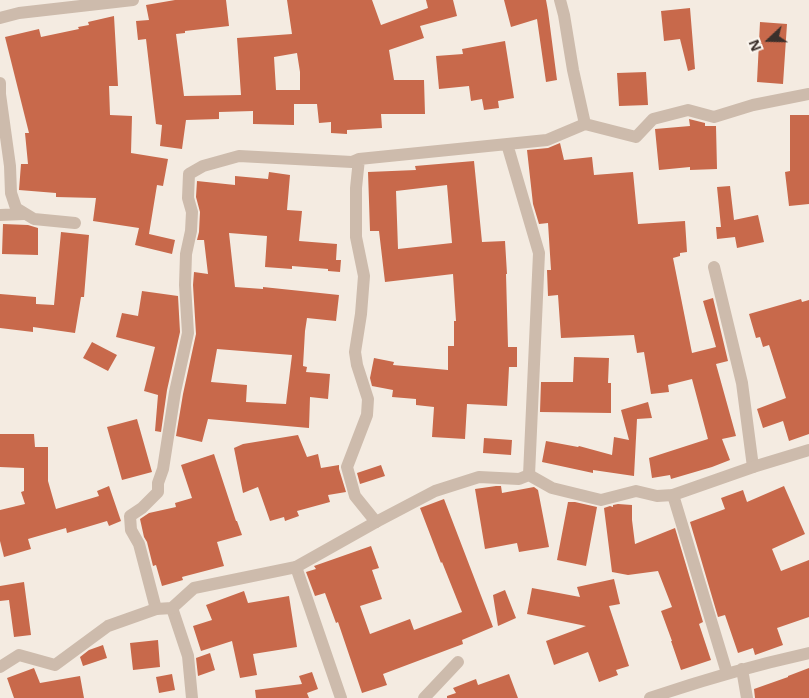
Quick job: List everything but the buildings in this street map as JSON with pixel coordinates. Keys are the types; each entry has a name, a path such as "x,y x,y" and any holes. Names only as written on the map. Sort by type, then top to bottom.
{"street":[{"path":"0,18 19,13 133,0"},
{"path":"560,0 585,124"},
{"path":"0,83 10,166 11,193 16,208 34,219 75,223"},
{"path":"156,609 139,544 132,530 130,516 142,508 158,492 158,483 163,468 175,392 188,333 185,285 186,254 191,231 192,212 188,198 189,174 203,166 238,156 352,162 359,159 547,140 585,124 636,137 652,119 688,110 714,117 753,105 809,94"},
{"path":"507,144 538,253 529,475"},
{"path":"359,159 356,188 356,237 364,276 355,352 357,365 368,399 367,416 348,467 355,496 376,522"},
{"path":"0,215 24,214"},
{"path":"714,267 742,383 753,467"},
{"path":"529,475 552,488 601,500 636,491 656,496 672,495 809,450"},
{"path":"0,667 19,655 55,665 108,626 156,609 172,608 194,588 296,567 435,491 479,477 519,479 529,475"},
{"path":"672,495 727,673"},
{"path":"296,567 341,698"},
{"path":"172,608 188,656 192,698"},
{"path":"650,698 727,673 809,653"},
{"path":"424,698 458,662"},
{"path":"742,669 746,698"}]}
